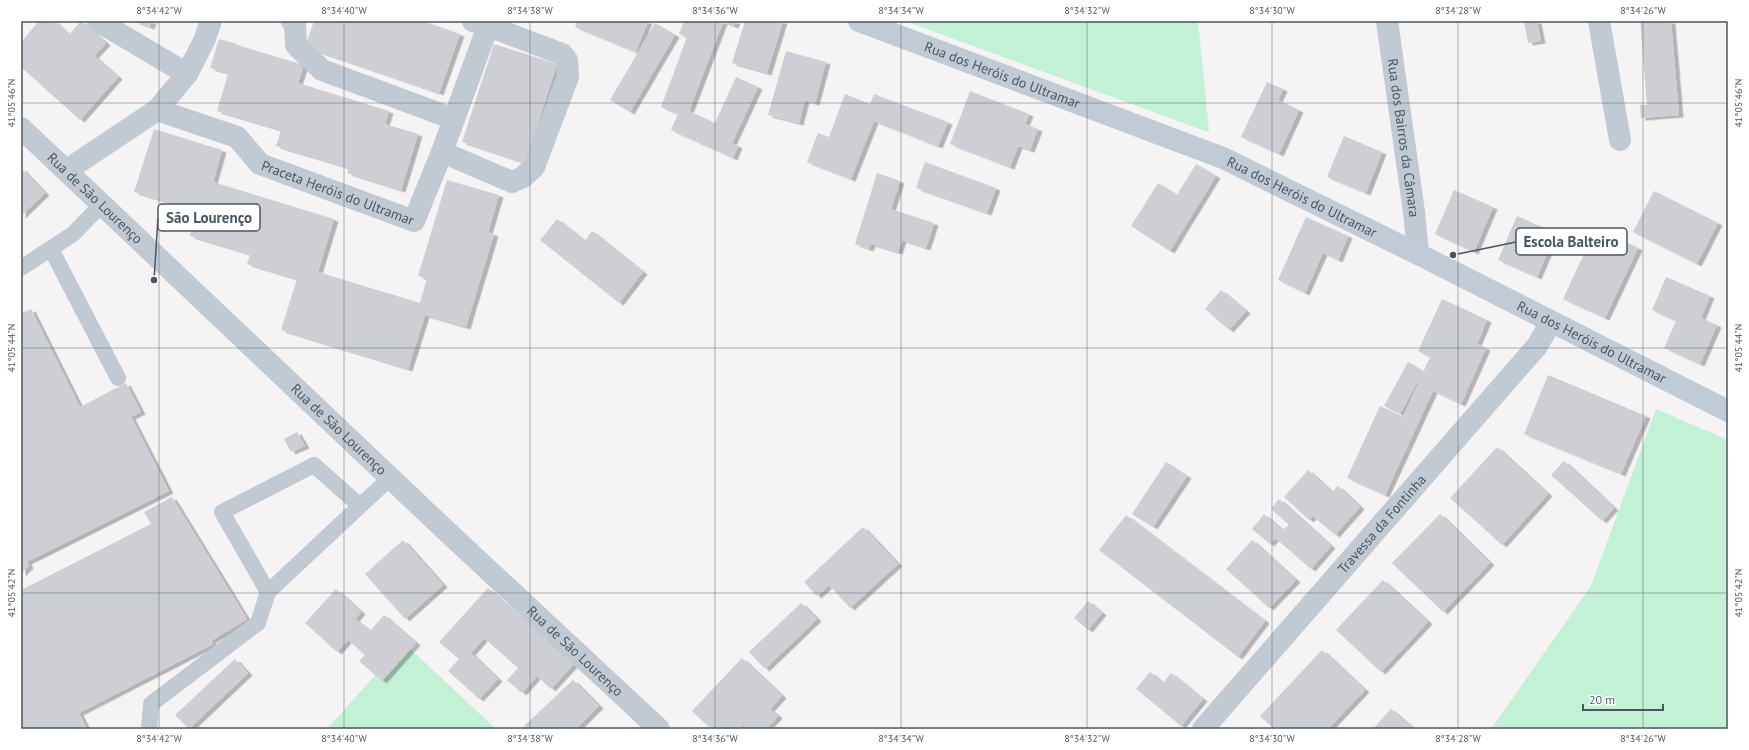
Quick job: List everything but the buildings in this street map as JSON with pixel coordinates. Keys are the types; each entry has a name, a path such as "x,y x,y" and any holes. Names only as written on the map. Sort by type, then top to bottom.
{"street":[{"path":"98,21 187,74"},
{"path":"67,170 156,110 187,74 204,42 211,21"},
{"path":"292,21 296,23 296,45 322,70 454,119"},
{"name":"Rua dos Heróis do Ultramar","path":"859,21 1223,158 1418,254 1728,411"},
{"name":"Rua dos Bairros da Câmara","path":"1388,21 1414,212 1418,254"},
{"path":"1599,21 1620,140"},
{"name":"Praceta Heróis do Ultramar","path":"156,110 237,137 260,164 414,221 454,119 481,24 562,54 567,60 568,77 534,167 523,177 512,182 442,152"},
{"name":"Rua de São Lourenço","path":"21,128 390,478 659,729"},
{"name":"Travessa da Fontinha","path":"1209,728 1538,346 1552,322"}],"lane":[{"path":"21,268 73,234 102,204"},
{"path":"51,249 118,378"},
{"path":"268,592 222,512 314,465 360,506"},
{"path":"149,729 151,704 258,623 268,592 390,478"}],"green space":[{"path":"905,21 1198,21 1209,131 1208,132"},
{"path":"1656,409 1728,440 1728,729 1491,729 1591,586"},
{"path":"404,643 496,729 327,729"}],"place":[{"name":"Escola Balteiro","path":"1453,255"},
{"name":"São Lourenço","path":"154,280"}]}
